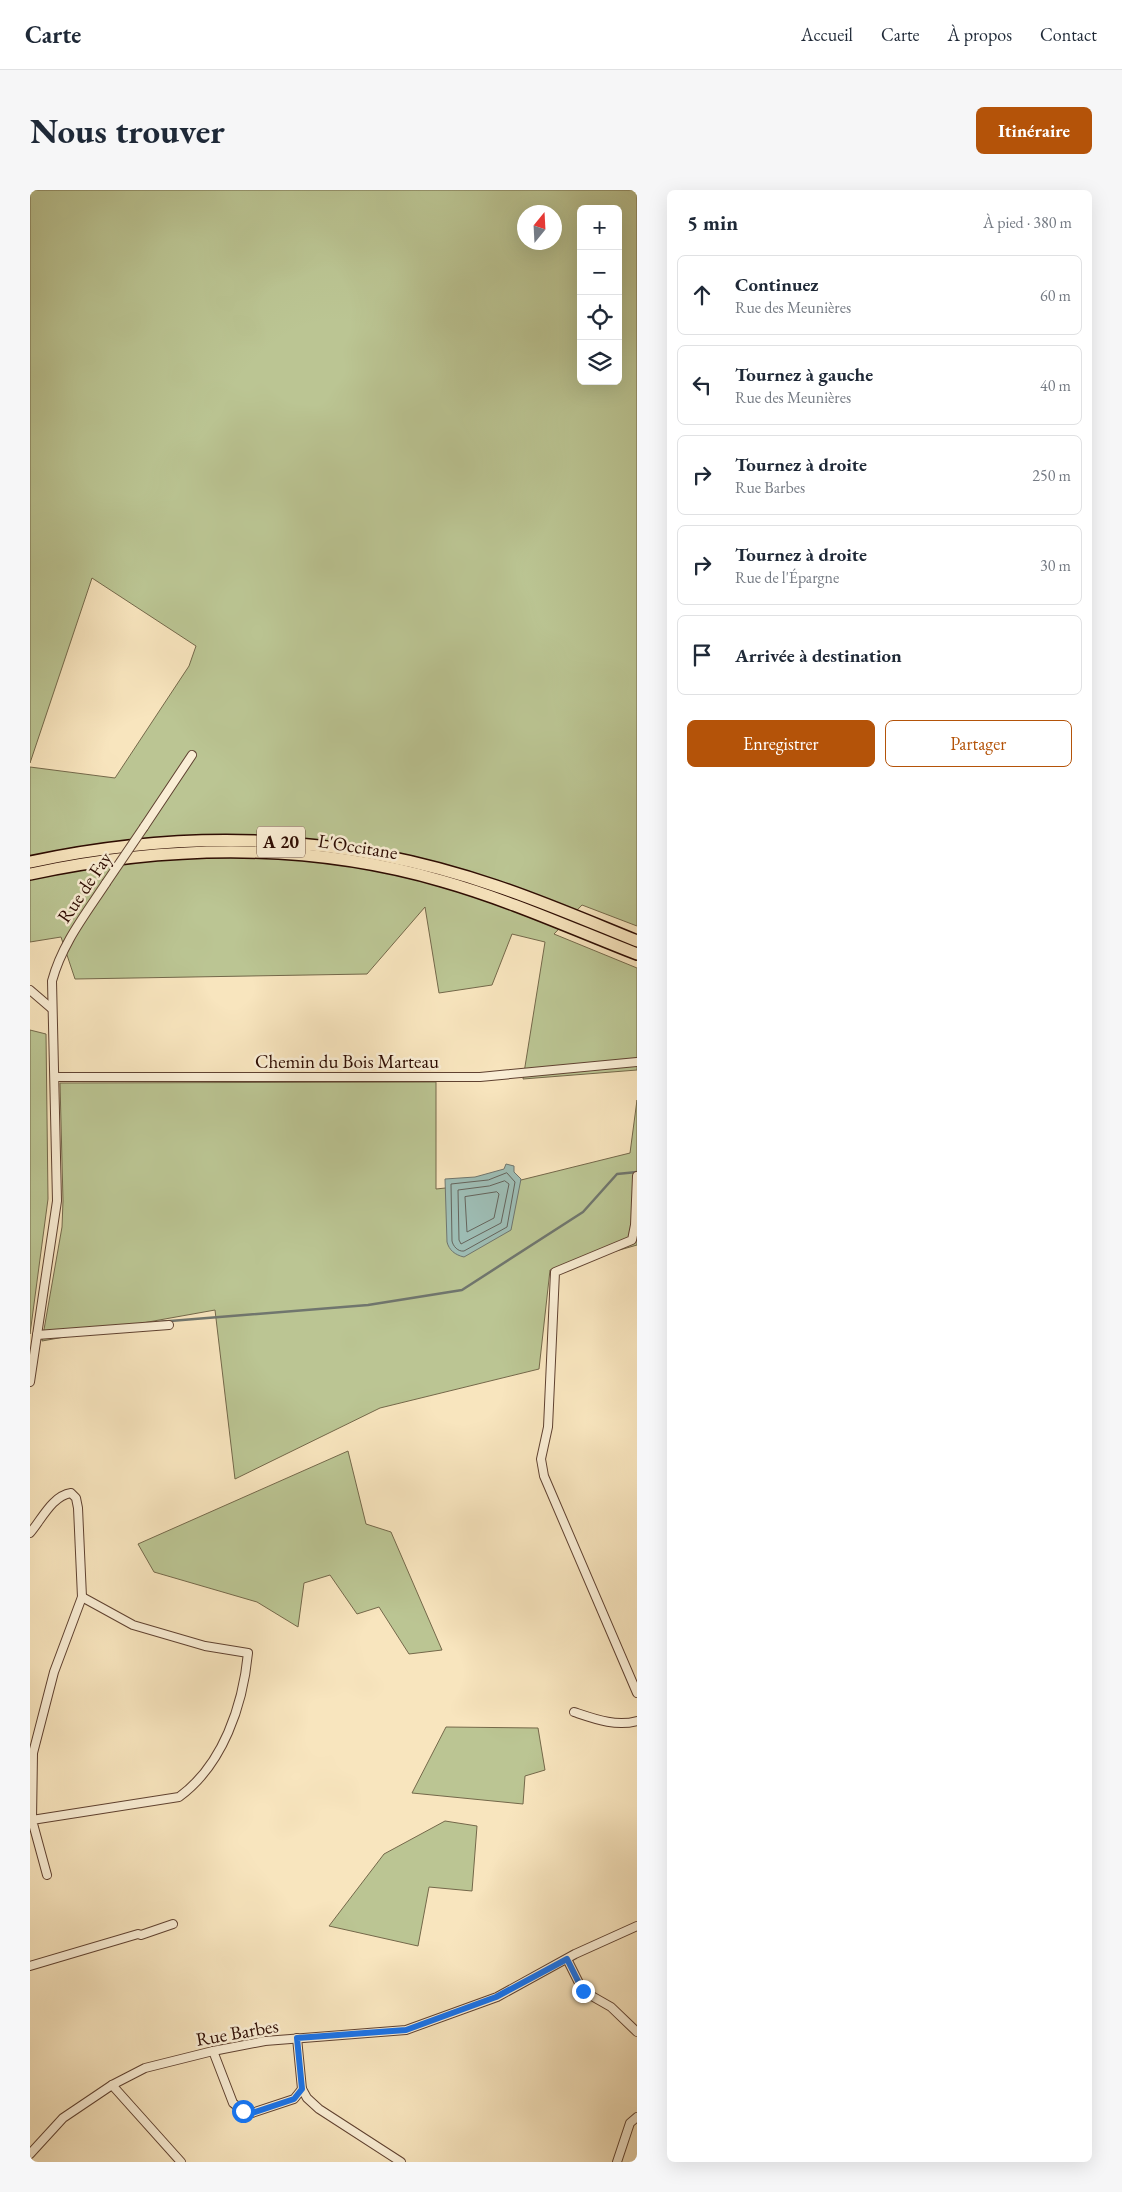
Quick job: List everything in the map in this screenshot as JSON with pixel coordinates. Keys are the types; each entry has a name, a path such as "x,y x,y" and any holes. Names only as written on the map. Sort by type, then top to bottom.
{"highway":[{"name":"L'Occitane","path":"30,862 112,847 158,842 236,839 302,843 360,851 457,873 527,897 637,941"},
{"name":"L'Occitane","path":"30,874 106,860 157,854 266,852 345,860 393,868 443,881 637,954"}],"street":[{"name":"Rue de Fay","path":"30,1382 57,1202 56,1077 51,1008 52,981 58,959 69,938 192,754"},
{"path":"30,990 51,1008"},
{"name":"Chemin du Bois Marteau","path":"56,1077 480,1077 637,1062"},
{"path":"637,1178 636,1226 632,1240 555,1272 548,1427 541,1460 544,1476 551,1493 637,1693"},
{"path":"37,1335 168,1326"},
{"path":"30,1534 52,1504 62,1494 71,1493 76,1498 82,1597 54,1672 33,1753 31,1820 47,1875"},
{"path":"31,1820 179,1797 194,1786 228,1734 246,1677 248,1653 205,1646 133,1625 82,1597"},
{"path":"574,1712 598,1720 625,1724 637,1721"},
{"path":"30,1966 173,1924"},
{"name":"Rue Barbes","path":"30,2154 63,2118 112,2085 145,2068 212,2051 265,2041 406,2030 496,1997 567,1959 637,1926"},
{"path":"567,1959 583,1991 611,2007 637,2032"},
{"path":"297,2038 302,2089 307,2098 319,2109 401,2162"},
{"path":"212,2051 233,2103 243,2111 252,2113 294,2099 302,2089"},
{"path":"112,2085 181,2162"},
{"path":"617,2162 630,2123 637,2117"}],"green space":[{"path":"30,190 637,190 637,926 582,905 554,934 637,968 637,1070 523,1079 545,942 512,934 492,985 439,993 425,907 367,974 75,979 61,937 30,942 30,767 115,778 189,666 196,646 92,578 30,763"},
{"path":"30,1030 46,1034 48,1199 30,1334"},
{"path":"436,1082 436,1189 521,1180 630,1153 637,1100 637,1245 550,1270 539,1369 380,1408 235,1479 215,1310 42,1341 62,1227 60,1083"},
{"path":"348,1451 366,1524 391,1532 442,1650 409,1654 379,1607 357,1614 330,1575 304,1583 298,1627 257,1602 154,1572 138,1544"},
{"path":"446,1727 538,1728 545,1770 525,1776 523,1804 412,1793"},
{"path":"445,1821 477,1826 472,1891 429,1887 418,1946 329,1926 384,1854"}],"water":[{"path":"506,1164 514,1166 514,1172 521,1179 511,1230 464,1257 458,1255 451,1250 447,1242 445,1179 475,1177 504,1169"}],"waterway":[{"path":"158,1322 368,1305 462,1290 583,1212 617,1174 637,1172"}],"route":[{"path":"243,2111 252,2113 294,2099 302,2089 297,2038 406,2030 496,1997 567,1959 583,1991"}]}
